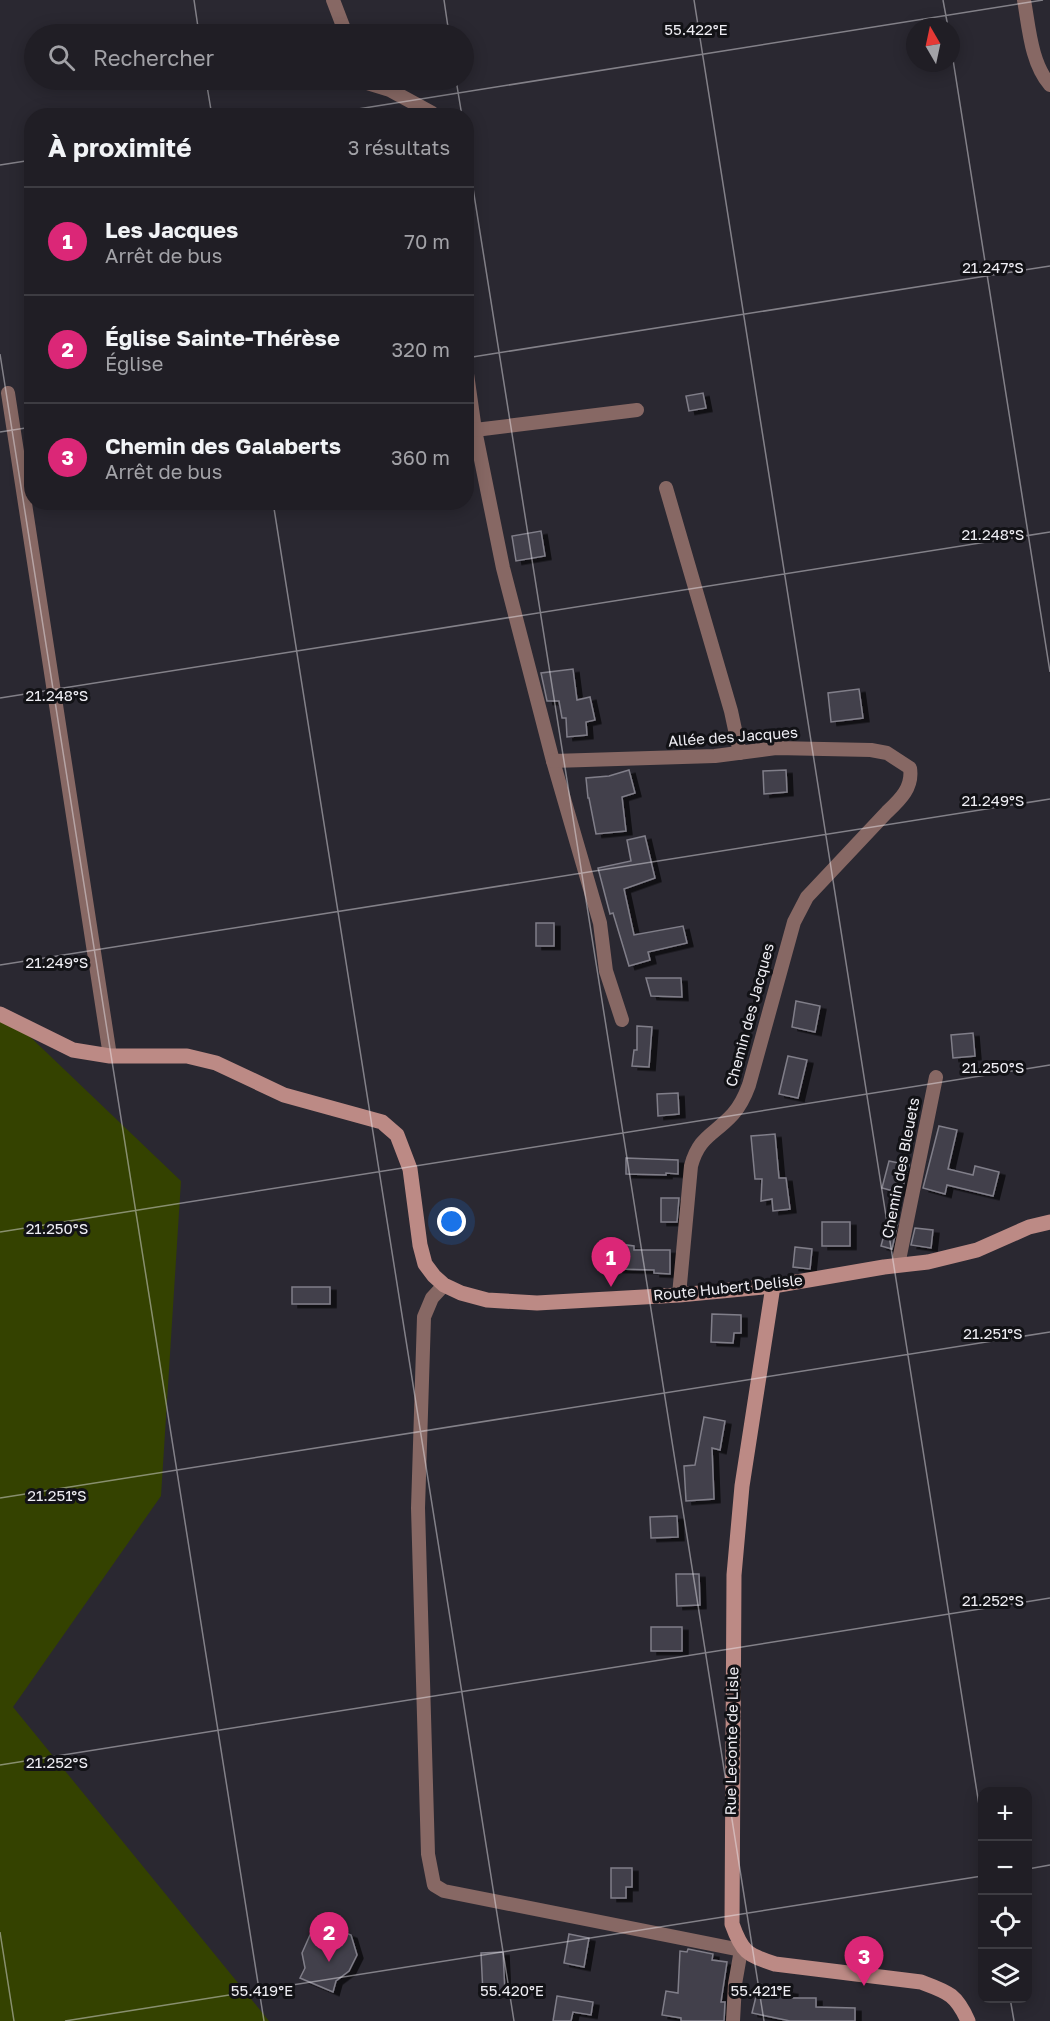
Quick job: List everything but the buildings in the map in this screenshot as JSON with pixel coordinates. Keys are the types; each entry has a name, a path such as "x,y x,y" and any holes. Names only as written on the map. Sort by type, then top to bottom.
{"main road":[{"name":"Route Hubert Delisle","path":"0,1014 74,1050 110,1056 187,1056 216,1063 284,1095 382,1122 397,1135 410,1169 420,1245 425,1264 444,1285 460,1293 487,1300 537,1303 679,1295 773,1286 928,1262 977,1250 1029,1227 1050,1222"},
{"name":"Rue Leconte de Lisle","path":"744,1951 738,1943 731,1912 734,1575 742,1486 773,1286"},
{"path":"744,1951 775,1964 921,1982 944,1990 960,2003 968,2021"}],"street":[{"path":"333,0 342,24"},
{"path":"1024,0 1038,63 1044,79 1050,86"},
{"path":"390,90 422,108"},
{"path":"8,393 24,497"},
{"path":"475,430 637,410"},
{"path":"474,423 503,568 553,761 600,923 606,971 622,1020"},
{"path":"666,488 731,711 740,753"},
{"path":"26,510 110,1056"},
{"name":"Allée des Jacques","path":"553,761 716,756 776,748 871,750 887,753 910,768"},
{"name":"Chemin des Jacques","path":"679,1295 691,1166 695,1151 704,1139 732,1115 743,1101 794,922 807,897 900,801 911,777 910,768"},
{"name":"Chemin des Bleuets","path":"898,1265 936,1077"},
{"path":"444,1285 432,1298 424,1317 418,1496 428,1854 434,1886 444,1891 744,1951 735,1984 733,2021"}],"green space":[{"path":"0,1008 181,1181 161,1496 13,1707 269,2021 0,2021"}],"place":[{"name":"Les Jacques","path":"611,1287"},
{"name":"Église Sainte-Thérèse","path":"329,1962"},
{"name":"Chemin des Galaberts","path":"864,1986"}]}
